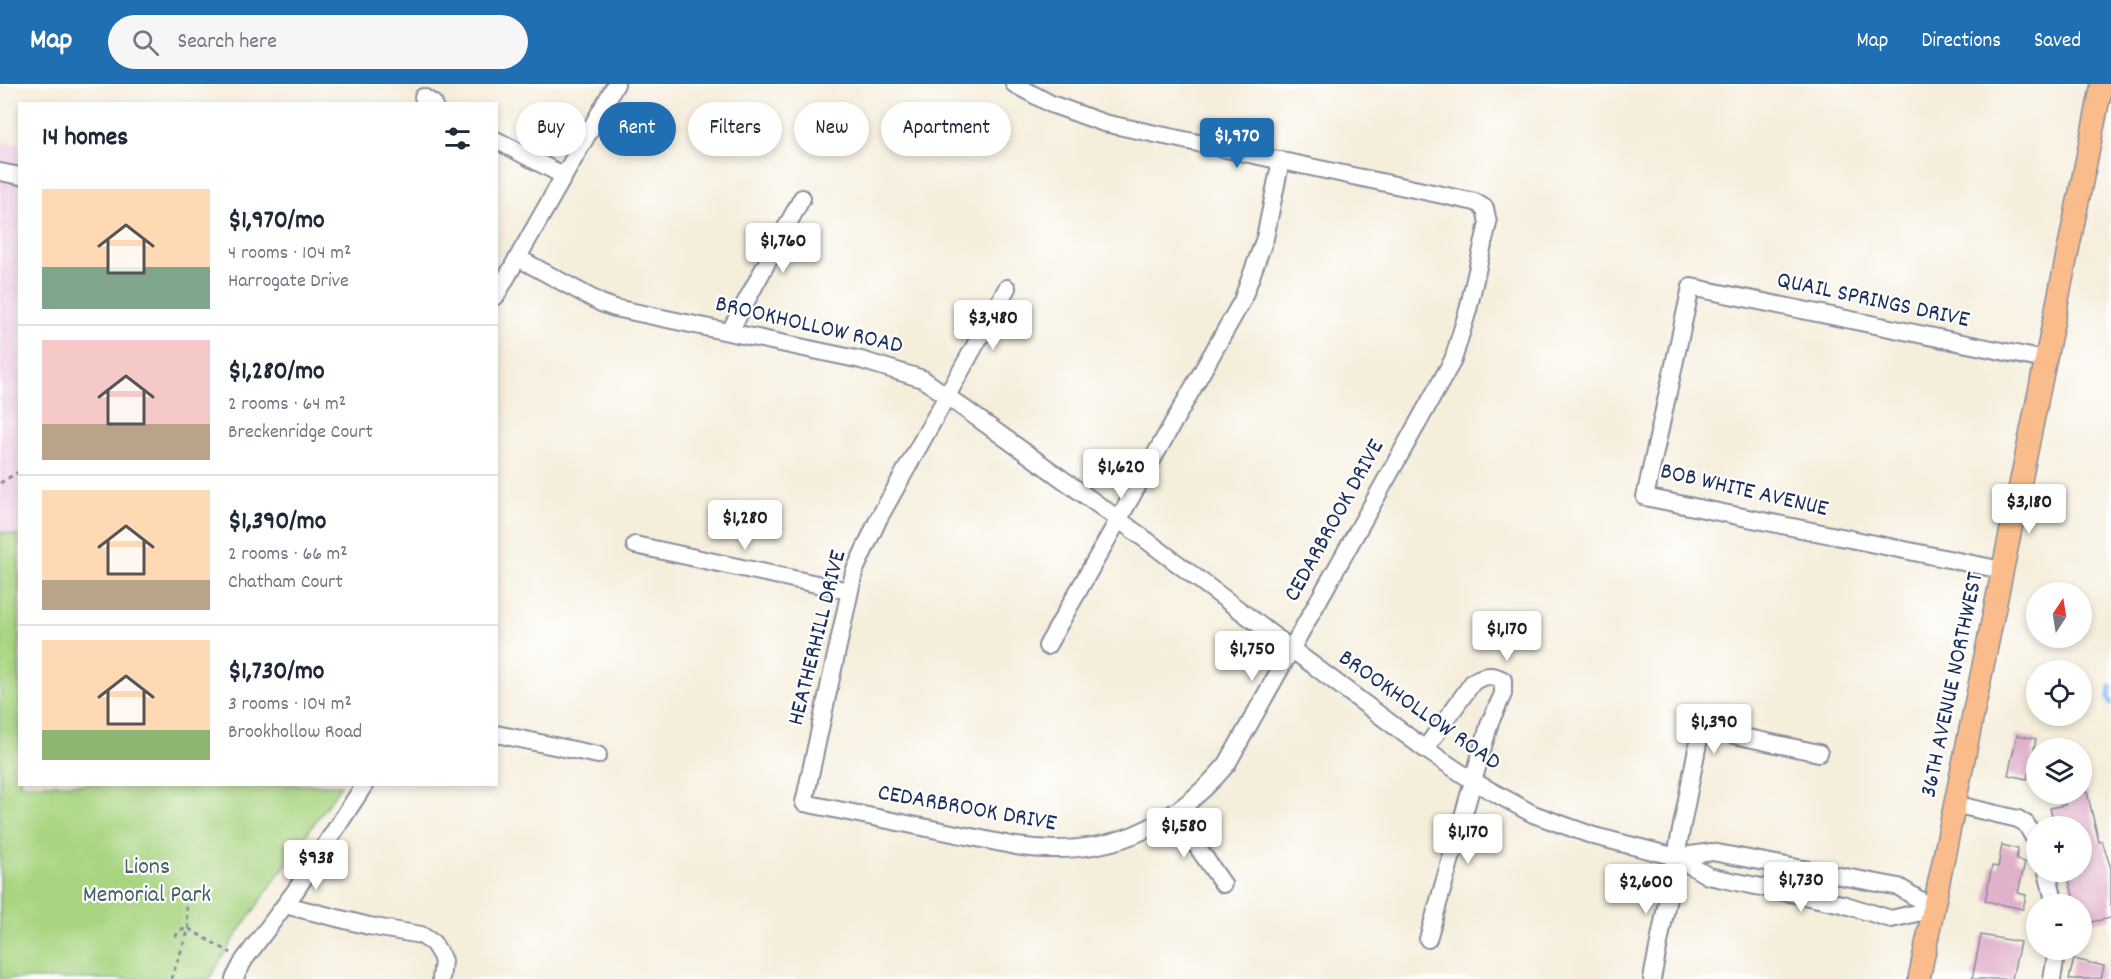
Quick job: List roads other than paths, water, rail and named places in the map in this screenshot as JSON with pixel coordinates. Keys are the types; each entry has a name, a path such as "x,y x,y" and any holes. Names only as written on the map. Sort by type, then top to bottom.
{"main road":[{"name":"36TH AVENUE NORTHWEST","path":"1919,979 2102,84"}],"street":[{"path":"499,287 518,258 616,84"},
{"path":"1020,85 1075,114 1104,123 1281,160 1265,238 1242,301 1047,646"},
{"path":"498,141 564,176"},
{"name":"CEDARBROOK DRIVE","path":"804,803 987,841 1064,851 1102,846 1131,836 1174,813 1194,798 1227,764 1453,360 1468,310 1488,223 1487,213 1482,205 1281,160"},
{"path":"0,172 18,176"},
{"path":"730,332 802,198"},
{"name":"BROOKHOLLOW ROAD","path":"518,258 601,303 615,308 911,373 947,396 1118,519 1425,749 1473,781 1524,810 1563,826 1676,857 1708,876 1842,904 1892,919 1934,909"},
{"name":"QUAIL SPRINGS DRIVE","path":"1690,287 2046,360"},
{"name":"BOB WHITE AVENUE","path":"1690,287 1645,497 2002,570"},
{"name":"HEATHERHILL DRIVE","path":"804,803 849,591 867,541 1007,288"},
{"path":"634,545 849,591"},
{"path":"1425,749 1473,682 1482,676 1498,677 1503,680 1503,694 1491,722 1428,939"},
{"path":"1652,979 1701,728 1819,753"},
{"path":"498,734 598,755"},
{"path":"234,979 244,960 285,905 364,786"},
{"path":"1954,804 2018,819 2026,824"},
{"path":"1174,813 1223,884"},
{"name":"BROOKHOLLOW ROAD","path":"1676,857 1712,852 1899,887 1934,909"},
{"path":"285,905 369,926 421,935 433,943 440,954 443,961 441,979"},
{"path":"2052,979 2055,960"}],"waterway":[{"path":"2111,686 2108,698 2111,703"}],"park label":[{"name":"Lions Memorial Park","path":"147,882"}]}
